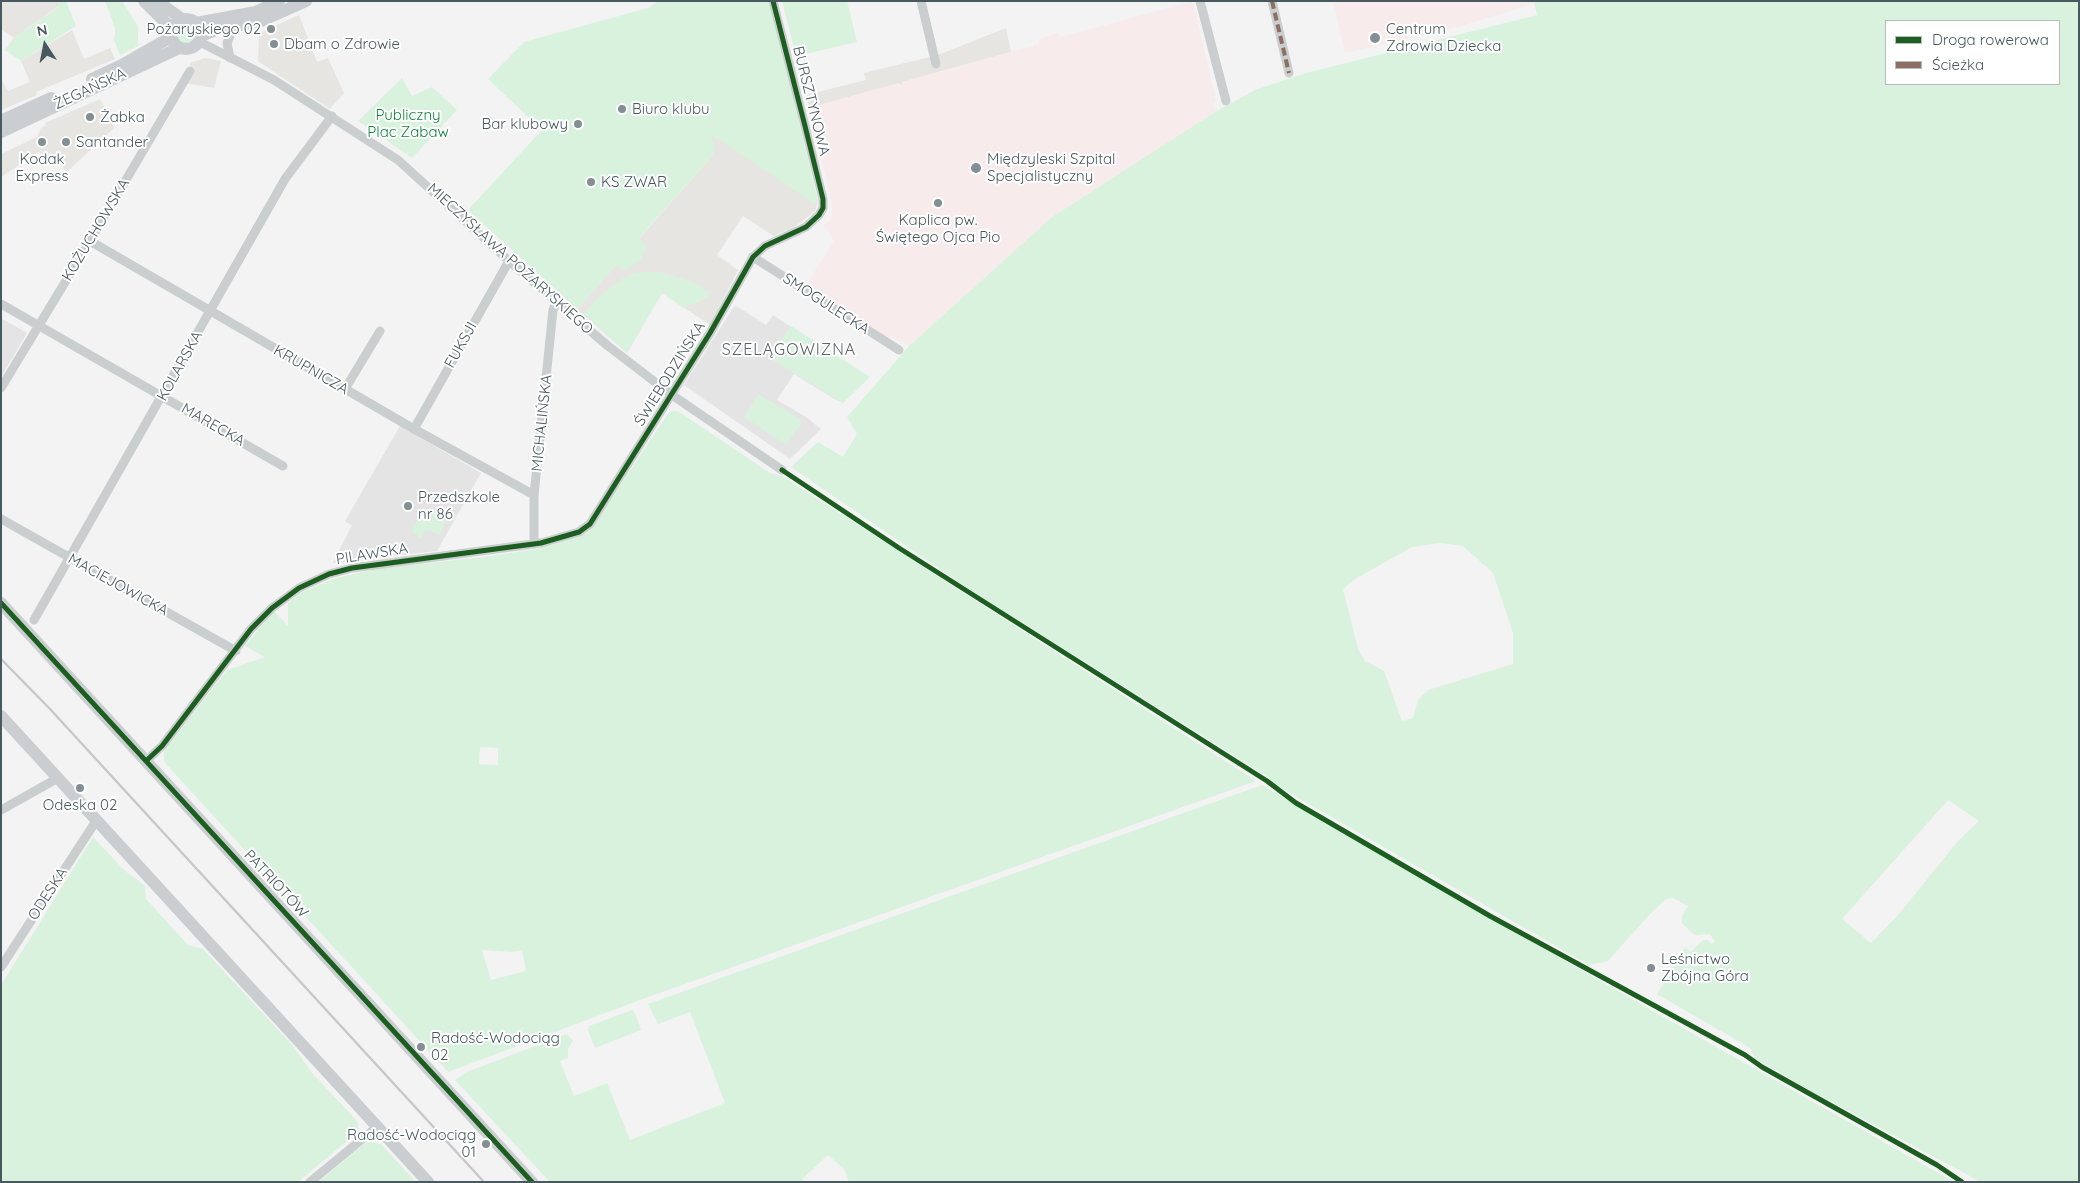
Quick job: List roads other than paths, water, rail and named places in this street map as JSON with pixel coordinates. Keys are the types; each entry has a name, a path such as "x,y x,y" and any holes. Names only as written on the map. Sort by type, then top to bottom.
{"main road":[{"path":"144,1 171,33 174,43 179,48 193,48 200,39 218,29 261,21 306,1"},
{"path":"157,1 182,20"},
{"path":"196,23 256,12 279,1"},
{"path":"171,33 176,23 190,19 200,29 200,39"},
{"name":"ŻEGAŃSKA","path":"1,121 122,65 171,33"},
{"name":"ŻEGAŃSKA","path":"1,132 179,48"},
{"name":"PATRIOTÓW","path":"1,603 532,1182"},
{"path":"1,716 428,1182"}],"street":[{"name":"BURSZTYNOWA","path":"773,1 823,199 823,208"},
{"path":"921,1 936,64"},
{"path":"1200,1 1226,101"},
{"path":"1272,1 1289,73"},
{"path":"230,58 227,43 234,26"},
{"name":"MIECZYSŁAWA POŻARYSKIEGO","path":"200,39 230,58 264,74 398,160 441,197 509,261 608,346 672,395 782,470"},
{"name":"KOŻUCHOWSKA","path":"1,388 190,71"},
{"name":"KOLARSKA","path":"34,620 285,179 332,116"},
{"name":"ŚWIEBODZIŃSKA","path":"534,544 562,538 586,528 672,395 753,257 765,246 806,227 819,215 823,208"},
{"name":"KRUPNICZA","path":"90,241 345,390 534,495"},
{"name":"SMOGULECKA","path":"753,257 899,350"},
{"name":"FUKSJI","path":"414,429 509,261"},
{"name":"MICHALIŃSKA","path":"534,544 534,495 553,310 556,302"},
{"name":"MARECKA","path":"1,304 283,466"},
{"path":"345,390 380,331"},
{"name":"MACIEJOWICKA","path":"1,519 236,651"},
{"name":"PILAWSKA","path":"146,761 162,746 251,629 281,600 300,588 329,574 366,566 534,544"},
{"path":"1,810 58,778"},
{"name":"ODESKA","path":"1,967 96,820"},
{"path":"310,1182 377,1126"}],"railway":[{"path":"1,659 50,709 484,1182"}],"place":[{"name":"Pożaryskiego 02","path":"271,29"},
{"name":"Centrum Zdrowia Dziecka","path":"1375,38"},
{"name":"Dbam o Zdrowie","path":"274,44"},
{"name":"Biuro klubu","path":"622,109"},
{"name":"Żabka","path":"90,117"},
{"name":"Bar klubowy","path":"578,124"},
{"name":"Kodak Express","path":"42,142"},
{"name":"Santander","path":"66,142"},
{"name":"Międzyleski Szpital Specjalistyczny","path":"976,168"},
{"name":"KS ZWAR","path":"591,182"},
{"name":"Kaplica pw. Świętego Ojca Pio","path":"938,203"},
{"name":"Przedszkole nr 86","path":"408,506"},
{"name":"Odeska 02","path":"80,788"},
{"name":"Leśnictwo Zbójna Góra","path":"1651,968"},
{"name":"Radość-Wodociąg 02","path":"421,1047"},
{"name":"Radość-Wodociąg 01","path":"486,1144"}],"district":[{"name":"SZELĄGOWIZNA","path":"789,350"}],"park label":[{"name":"Publiczny Plac Zabaw","path":"408,124"}]}
